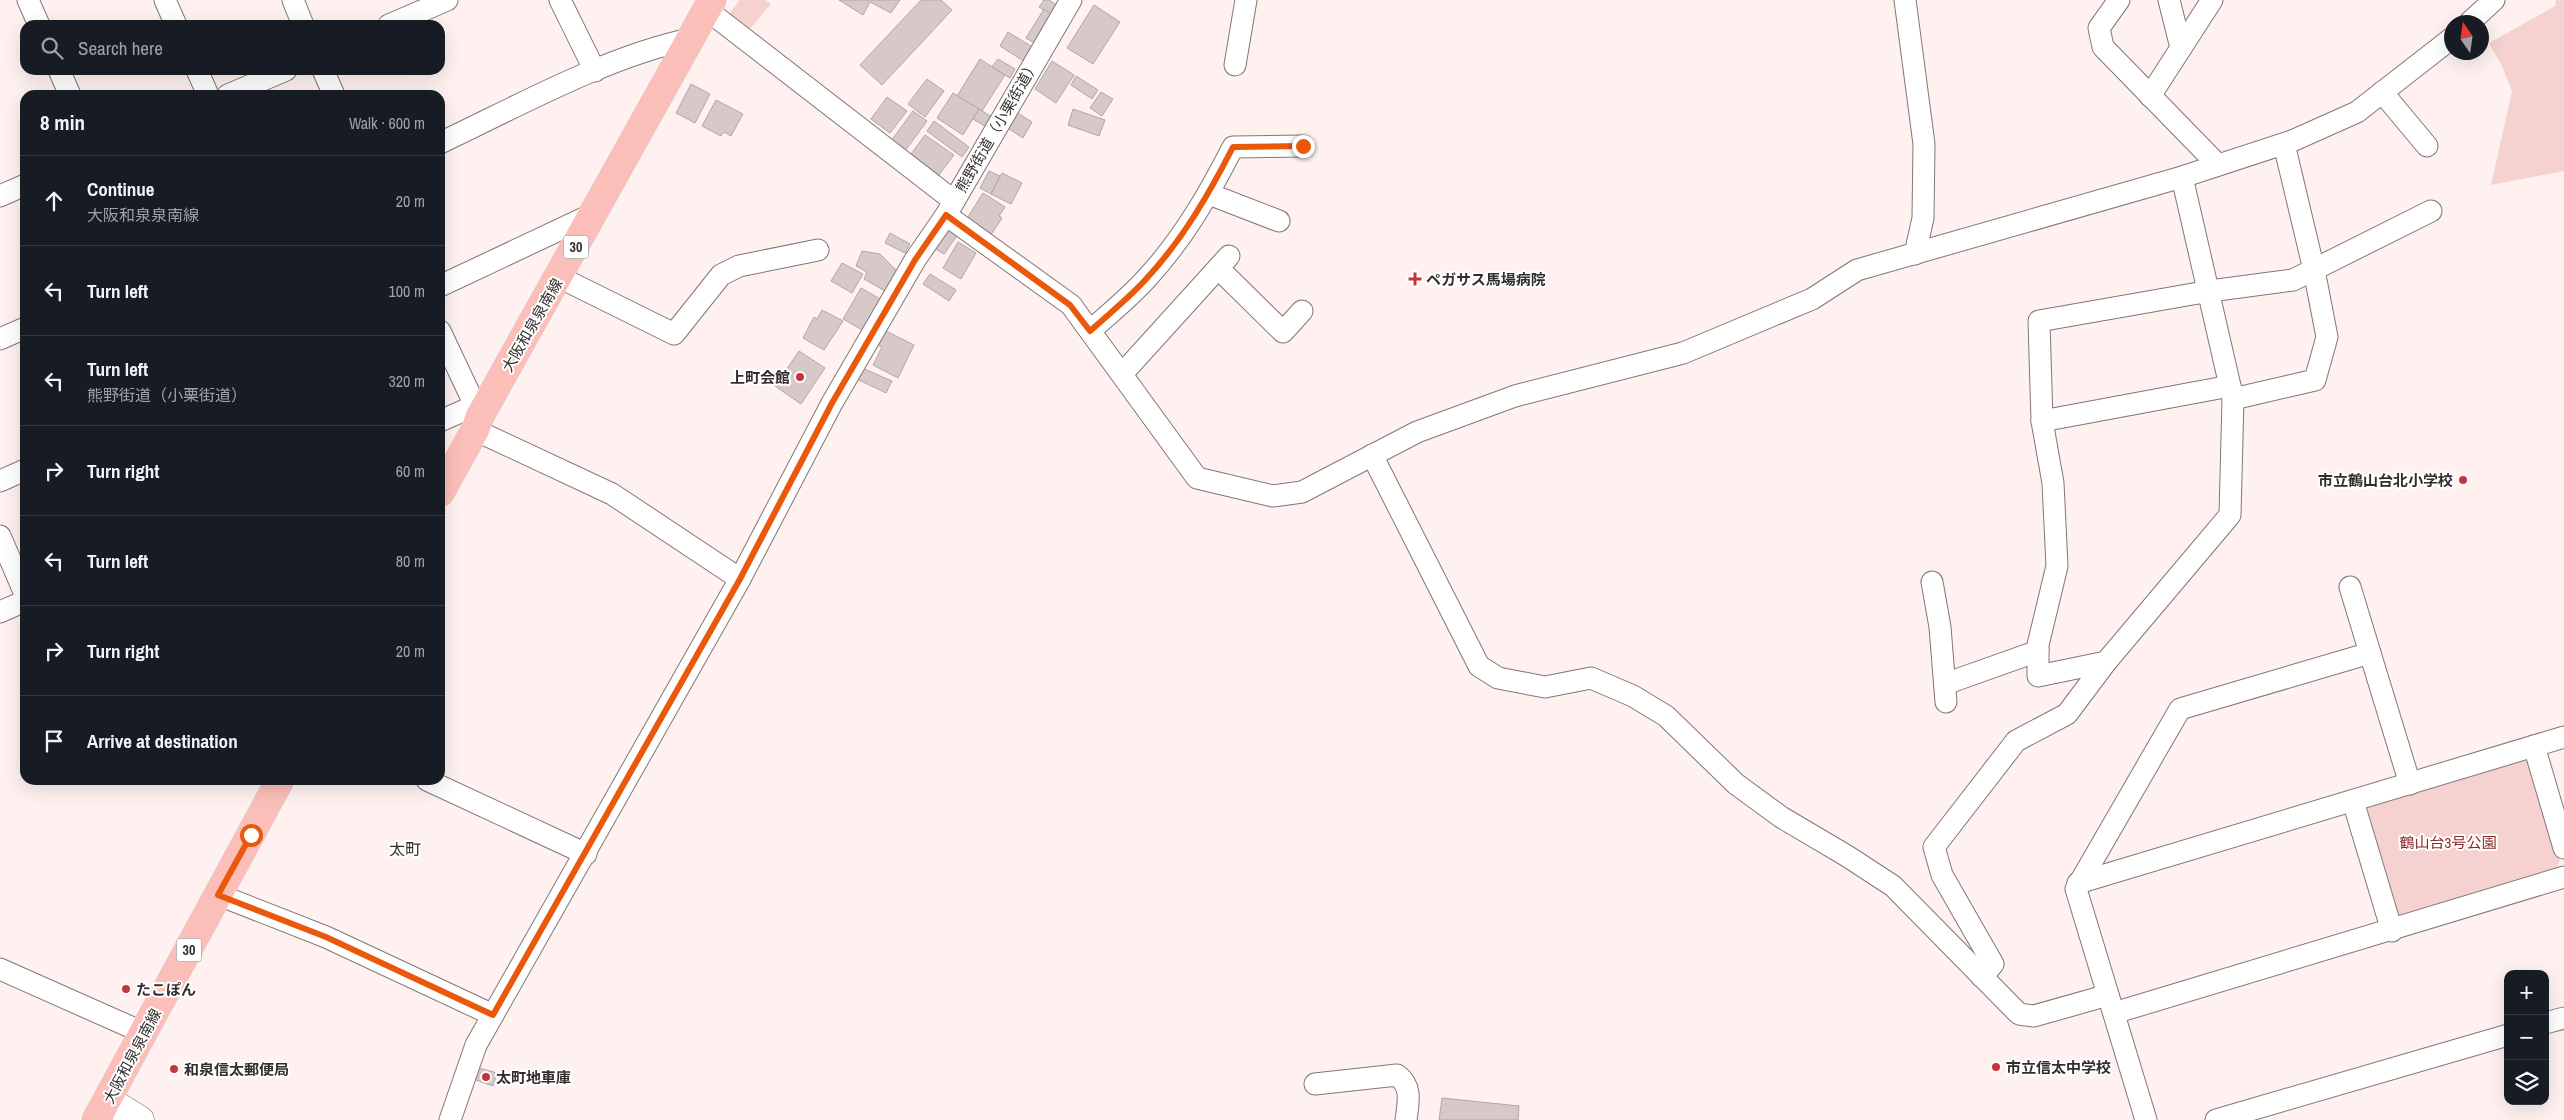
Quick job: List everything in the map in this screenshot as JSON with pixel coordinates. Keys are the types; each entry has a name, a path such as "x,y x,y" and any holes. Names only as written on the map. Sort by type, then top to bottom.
{"main road":[{"name":"大阪和泉泉南線","path":"445,484 709,5"},
{"name":"大阪和泉泉南線","path":"102,1110 277,785"}],"street":[{"path":"28,0 37,20"},
{"path":"165,0 174,20"},
{"path":"292,0 301,20"},
{"path":"401,20 447,0"},
{"path":"560,0 595,71"},
{"name":"熊野街道（小栗街道）","path":"450,1120 476,1045 586,854 740,579 837,395 915,260 950,208 1070,0"},
{"path":"1235,65 1246,0"},
{"path":"1905,0 1924,144 1923,218 1915,254"},
{"path":"2119,0 2099,28 2103,46 2218,165"},
{"path":"2169,0 2181,48"},
{"path":"2150,96 2212,0"},
{"path":"2478,15 2494,0"},
{"path":"709,5 950,208 1070,305 1198,478 1273,496 1302,492 1417,432 1515,396 1683,353 1812,299 1857,270 2182,177 2284,144 2357,112 2444,44"},
{"path":"445,141 595,71 666,44 690,39"},
{"path":"61,75 68,90"},
{"path":"199,75 206,90"},
{"path":"240,90 274,75"},
{"path":"324,75 332,90"},
{"path":"2382,92 2427,146"},
{"path":"2042,421 2315,380 2327,337 2314,270 2284,144"},
{"path":"1090,331 1146,279 1181,237 1209,194 1233,147 1303,146"},
{"path":"1982,977 1992,964 1942,875 1934,847 2016,741 2067,714 2106,662 2230,515 2232,392 2182,177"},
{"path":"0,196 20,187"},
{"path":"1209,194 1279,221"},
{"path":"2106,662 2038,676 2038,651 2057,566 2053,483 2042,421 2039,321 2210,291 2294,280 2431,211"},
{"path":"445,284 594,213"},
{"path":"559,277 674,334 721,275 739,266 818,250"},
{"path":"1122,374 1224,262 1283,332 1302,310"},
{"path":"0,339 20,330"},
{"path":"445,343 478,423"},
{"path":"445,419 465,410 478,423 612,494 740,579"},
{"path":"1372,455 1479,666 1498,678 1545,687 1591,678 1633,696 1666,716 1736,784 1781,818 1847,856 1893,886 2019,1014 2034,1016 2111,1004 2392,931 2564,878"},
{"path":"0,482 20,472"},
{"path":"0,536 20,582"},
{"path":"1932,582 1940,628 1945,693 2038,651"},
{"path":"2350,587 2410,784"},
{"path":"0,612 20,603"},
{"path":"2146,1120 2076,889 2078,883 2180,709 2370,653"},
{"path":"2078,883 2564,737"},
{"path":"2534,746 2564,848"},
{"path":"438,785 586,854"},
{"path":"2352,801 2392,931"},
{"path":"218,895 326,937 493,1015"},
{"path":"0,968 144,1033"},
{"path":"2549,1022 2564,1018"},
{"path":"2216,1120 2504,1036"},
{"path":"1315,1084 1397,1075 1405,1081 1409,1093 1406,1120"},
{"path":"102,1110 140,1120"}],"green space":[{"path":"740,0 765,0 771,4 750,29 729,14"},
{"path":"2556,0 2564,0 2564,171 2491,185 2512,91 2501,64 2489,43 2555,6"},
{"name":"鶴山台3号公園","path":"2522,758 2533,765 2560,860 2556,871 2401,917 2391,911 2365,815 2369,803"}],"building":[{"path":"839,0 900,0 891,13 870,2 863,15"},
{"path":"921,0 941,0 952,10 882,85 860,65"},
{"path":"1044,0 1049,0 1061,8 1055,17 1039,7"},
{"path":"1094,5 1120,22 1093,64 1067,48"},
{"path":"1044,9 1055,17 1038,45 1026,38"},
{"path":"1008,32 1034,48 1025,62 1000,46"},
{"path":"980,59 1005,75 982,111 957,96"},
{"path":"998,59 1015,69 1010,78 992,67"},
{"path":"1052,61 1074,75 1056,103 1035,89"},
{"path":"1076,76 1098,90 1092,99 1071,85"},
{"path":"927,79 944,91 925,117 908,104"},
{"path":"691,84 710,94 695,123 676,113"},
{"path":"1101,92 1113,99 1102,116 1090,108"},
{"path":"953,93 979,109 963,135 937,118"},
{"path":"887,97 907,111 890,133 871,119"},
{"path":"716,100 743,114 731,136 724,132 721,136 702,126"},
{"path":"979,109 992,117 986,127 973,119"},
{"path":"1073,109 1105,120 1099,136 1068,125"},
{"path":"913,111 927,121 905,151 891,141"},
{"path":"1016,112 1032,122 1023,138 1006,127"},
{"path":"934,121 969,147 962,157 927,131"},
{"path":"925,135 954,155 939,175 911,154"},
{"path":"989,171 1000,176 991,194 980,188"},
{"path":"1002,173 1022,183 1011,204 991,194"},
{"path":"983,193 1005,207 999,216 1002,218 990,236 966,220"},
{"path":"949,226 959,233 944,254 934,248"},
{"path":"890,233 910,244 905,253 885,243"},
{"path":"958,242 976,253 961,279 943,268"},
{"path":"862,251 880,254 897,271 885,291 864,279 867,272 856,266"},
{"path":"842,263 863,274 852,293 831,281"},
{"path":"930,274 956,290 949,301 923,284"},
{"path":"861,288 882,300 864,331 843,319"},
{"path":"822,310 843,321 824,350 803,338 814,317 817,319"},
{"path":"880,328 914,345 898,378 873,365 882,347 873,343"},
{"name":"上町会館","path":"799,351 825,368 801,404 775,386"},
{"path":"862,368 892,381 886,393 857,379"},
{"name":"太町地車庫","path":"479,1068 497,1073 493,1086 476,1080"},
{"path":"1442,1098 1519,1106 1518,1120 1439,1120"}],"place":[{"name":"ペガサス馬場病院","path":"1415,279"},
{"name":"上町会館","path":"800,377"},
{"name":"市立鶴山台北小学校","path":"2463,480"},
{"name":"たこぽん","path":"126,989"},
{"name":"市立信太中学校","path":"1996,1067"},
{"name":"和泉信太郵便局","path":"174,1069"},
{"name":"太町地車庫","path":"486,1077"}],"district":[{"name":"太町","path":"405,849"}],"route":[{"path":"251,835 218,895 326,937 493,1015 586,854 740,579 832,403 915,260 946,215 1070,305 1090,331 1146,279 1181,237 1209,194 1233,147 1303,146"}]}
